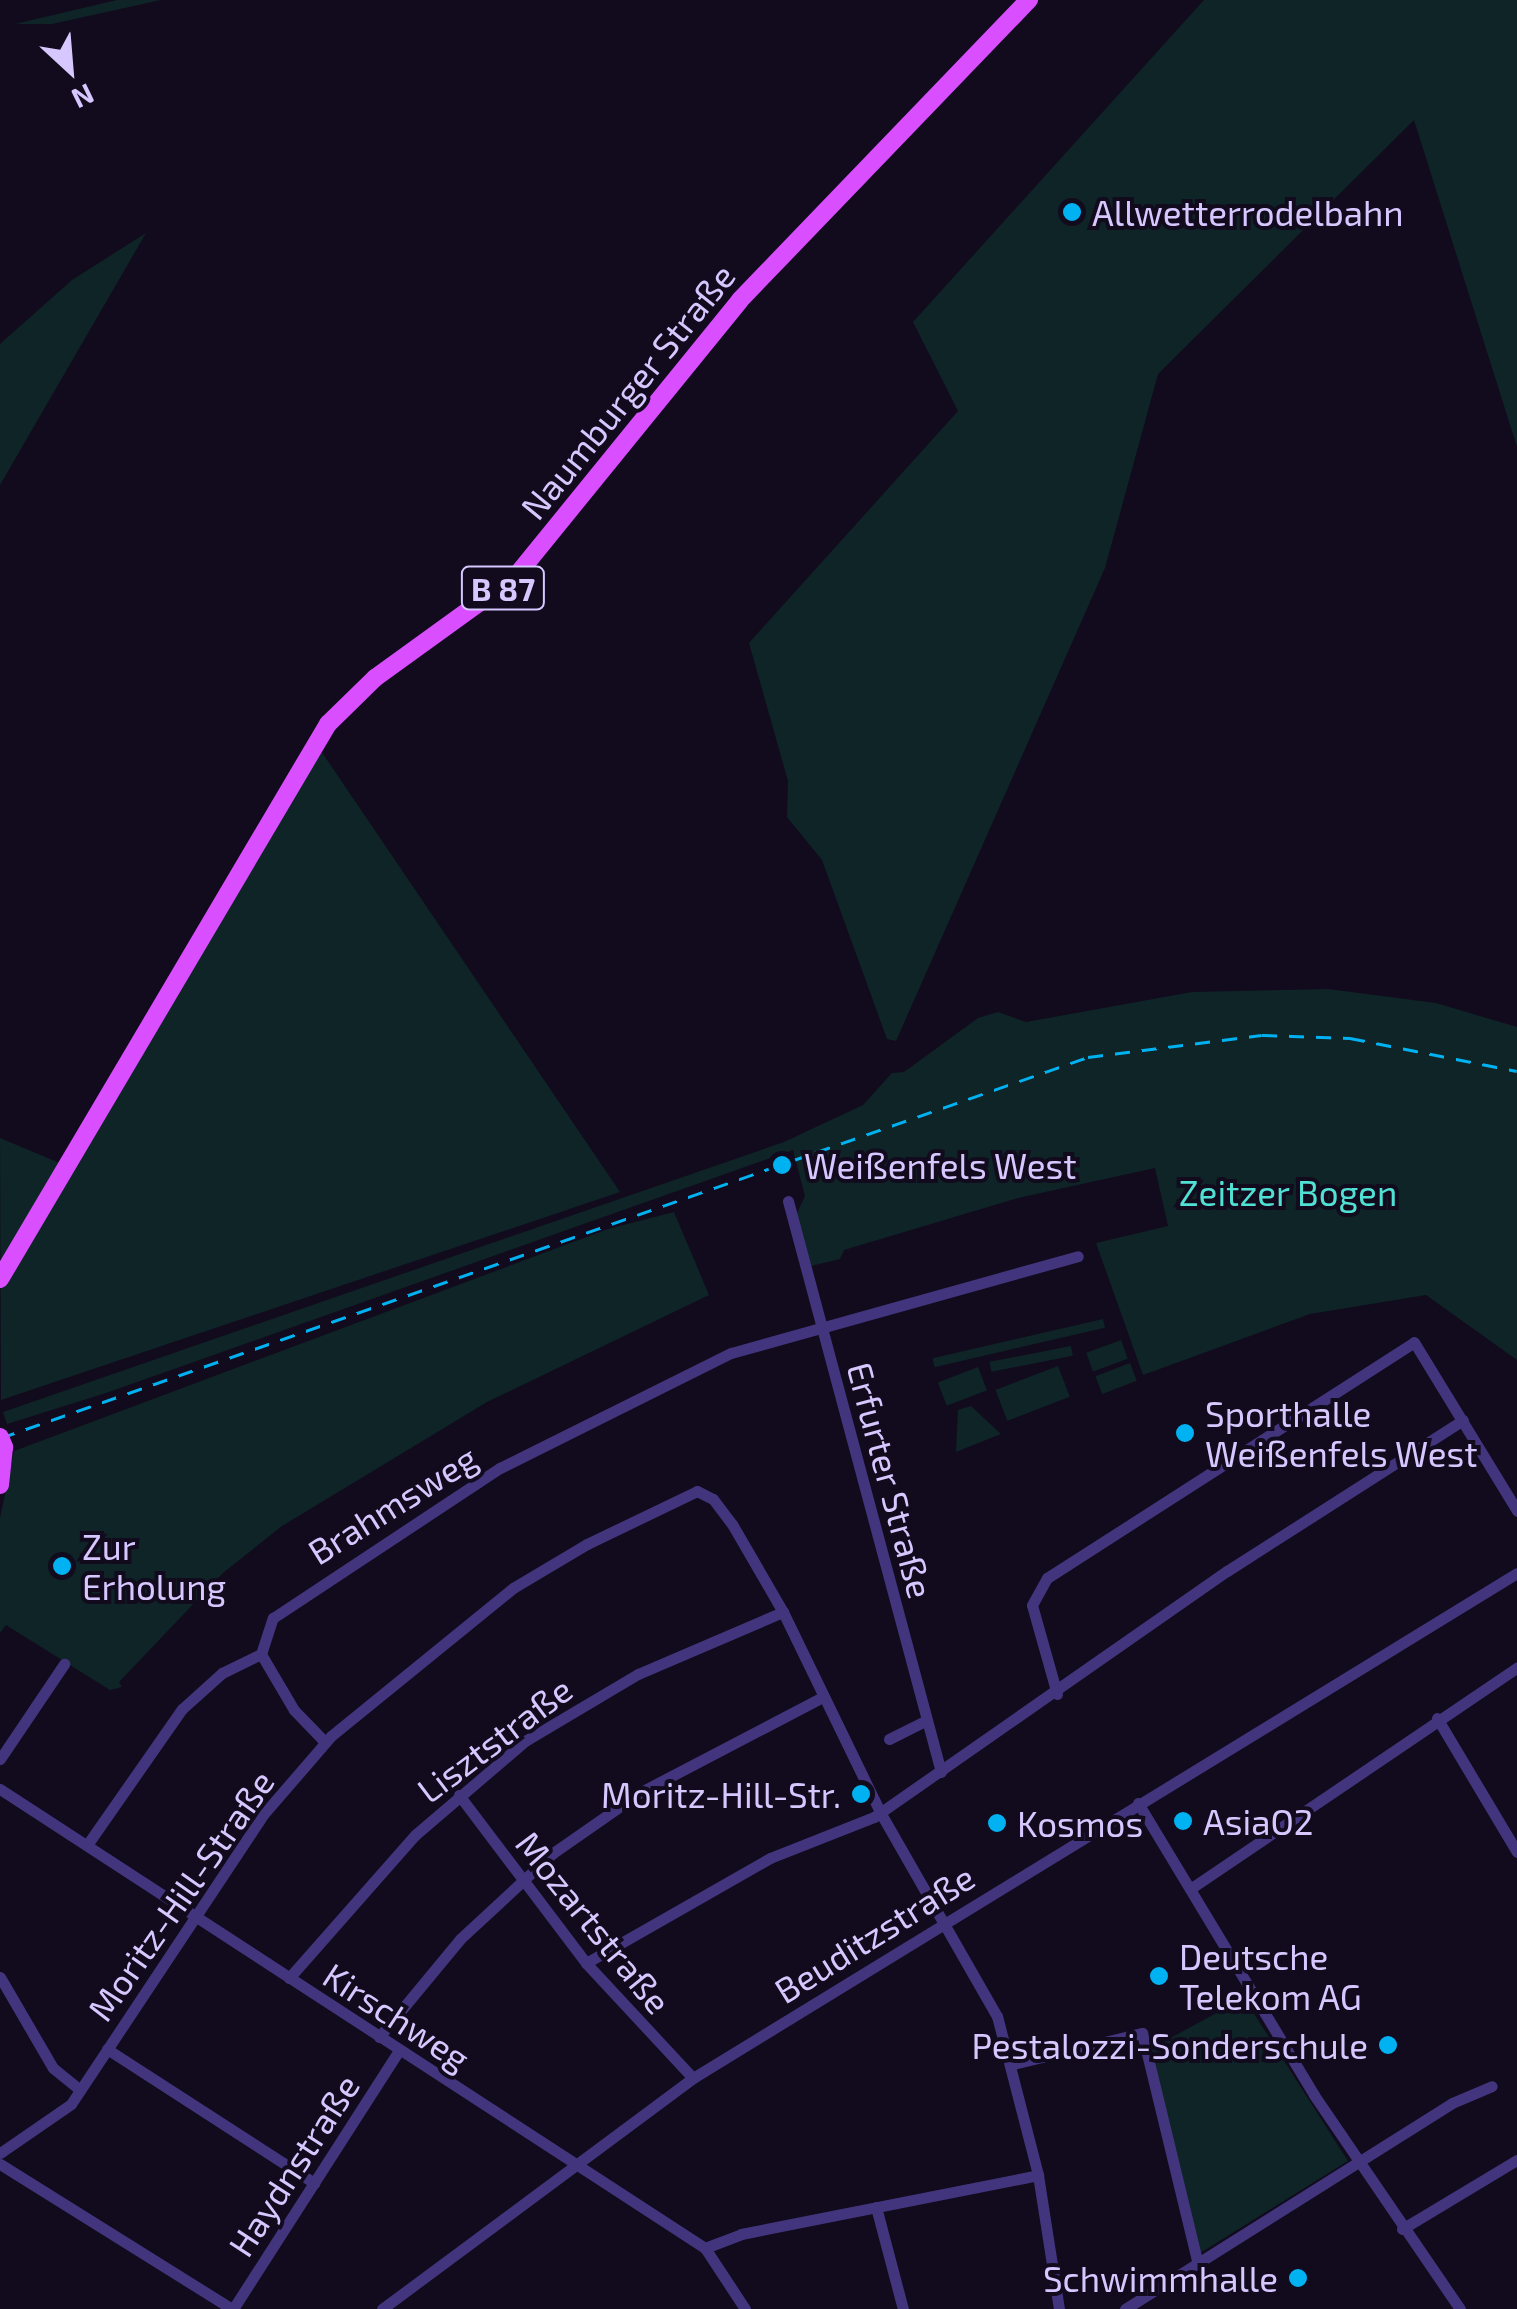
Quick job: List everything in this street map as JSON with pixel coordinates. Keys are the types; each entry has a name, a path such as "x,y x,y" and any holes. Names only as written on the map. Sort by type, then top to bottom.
{"main road":[{"name":"Naumburger Straße","path":"0,1279 328,724 374,678 516,576 740,300 1028,0"},
{"path":"0,1484 2,1442"}],"street":[{"name":"Erfurter Straße","path":"788,1202 941,1772"},
{"name":"Brahmsweg","path":"260,1654 268,1625 304,1593 500,1468 672,1377 822,1327 1078,1256"},
{"path":"1057,1694 1032,1606 1036,1591 1265,1444 1302,1410 1414,1342 1517,1511"},
{"path":"586,1963 770,1858 880,1812 1057,1694 1227,1571 1463,1420"},
{"name":"Moritz-Hill-Straße","path":"0,2153 58,2117 80,2090 192,1915 262,1816 325,1742 514,1588 687,1493 704,1493 720,1506 783,1612 880,1812 976,1972 1013,2064 1038,2175 1058,2309"},
{"name":"Beuditzstraße","path":"382,2309 693,2078 1517,1572"},
{"name":"Lisztstraße","path":"288,1978 371,1879 459,1796 595,1696 783,1612"},
{"path":"87,1845 182,1710 222,1673 260,1654 294,1710 325,1742"},
{"path":"0,1758 64,1664"},
{"path":"1190,1889 1436,1718 1517,1668"},
{"path":"379,2037 460,1939 522,1879 639,1793 823,1697"},
{"path":"1436,1718 1517,1852"},
{"path":"889,1739 925,1721"},
{"name":"Kirschweg","path":"0,1789 704,2248 744,2309"},
{"name":"Mozartstraße","path":"459,1796 586,1963 693,2078"},
{"path":"1138,1803 1358,2163 1460,2309"},
{"path":"0,1978 53,2068 80,2090"},
{"path":"1013,2064 1142,2034 1198,2264"},
{"path":"106,2049 314,2183"},
{"name":"Haydnstraße","path":"233,2309 399,2050"},
{"path":"1125,2309 1452,2103 1492,2086"},
{"path":"1402,2230 1517,2160"},
{"path":"0,2164 233,2309"},
{"path":"704,2248 741,2234 1038,2175"},
{"path":"876,2206 903,2309"}],"green space":[{"path":"117,0 161,0 52,24 15,24"},
{"path":"1204,0 1517,0 1517,447 1414,120 1158,374 1105,568 896,1041 887,1039 822,860 787,817 788,781 749,643 958,411 913,322"},
{"path":"146,233 0,485 0,344 72,280"},
{"path":"319,748 620,1192 1,1400 0,1138 74,1169"},
{"name":"Zeitzer Bogen","path":"1328,989 1436,1003 1517,1027 1517,1360 1426,1295 1310,1314 1143,1375 1096,1243 1168,1226 1155,1168 1018,1198 844,1250 840,1259 811,1266 796,1215 805,1196 793,1150 106,1393 7,1424 3,1412 784,1142 863,1105 892,1073 904,1072 978,1018 998,1012 1026,1022 1192,992"},
{"path":"674,1212 709,1295 487,1402 282,1526 223,1573 119,1682 122,1687 110,1690 6,1625 0,1633 0,1518 14,1451 608,1229"},
{"path":"1103,1319 1105,1328 935,1367 932,1358"},
{"path":"1121,1340 1128,1359 1093,1371 1086,1353"},
{"path":"1071,1346 1073,1356 991,1372 990,1362"},
{"path":"1130,1363 1137,1381 1102,1394 1095,1376"},
{"path":"1058,1366 1070,1397 1007,1421 995,1390"},
{"path":"978,1367 987,1390 947,1406 938,1382"},
{"path":"971,1406 1001,1434 956,1452 958,1410"},
{"path":"1244,1998 1348,2161 1197,2255 1152,2048"}],"railway":[{"path":"0,1438 1088,1057 1262,1035 1350,1038 1517,1071"}],"place":[{"name":"Allwetterrodelbahn","path":"1072,212"},
{"name":"Weißenfels West","path":"782,1165"},
{"name":"Sporthalle Weißenfels West","path":"1185,1433"},
{"name":"Zur Erholung","path":"62,1566"},
{"name":"Moritz-Hill-Str.","path":"861,1794"},
{"name":"AsiaO2","path":"1183,1821"},
{"name":"Kosmos","path":"997,1823"},
{"name":"Deutsche Telekom AG","path":"1159,1976"},
{"name":"Pestalozzi-Sonderschule","path":"1388,2045"},
{"name":"Schwimmhalle","path":"1298,2278"}]}
